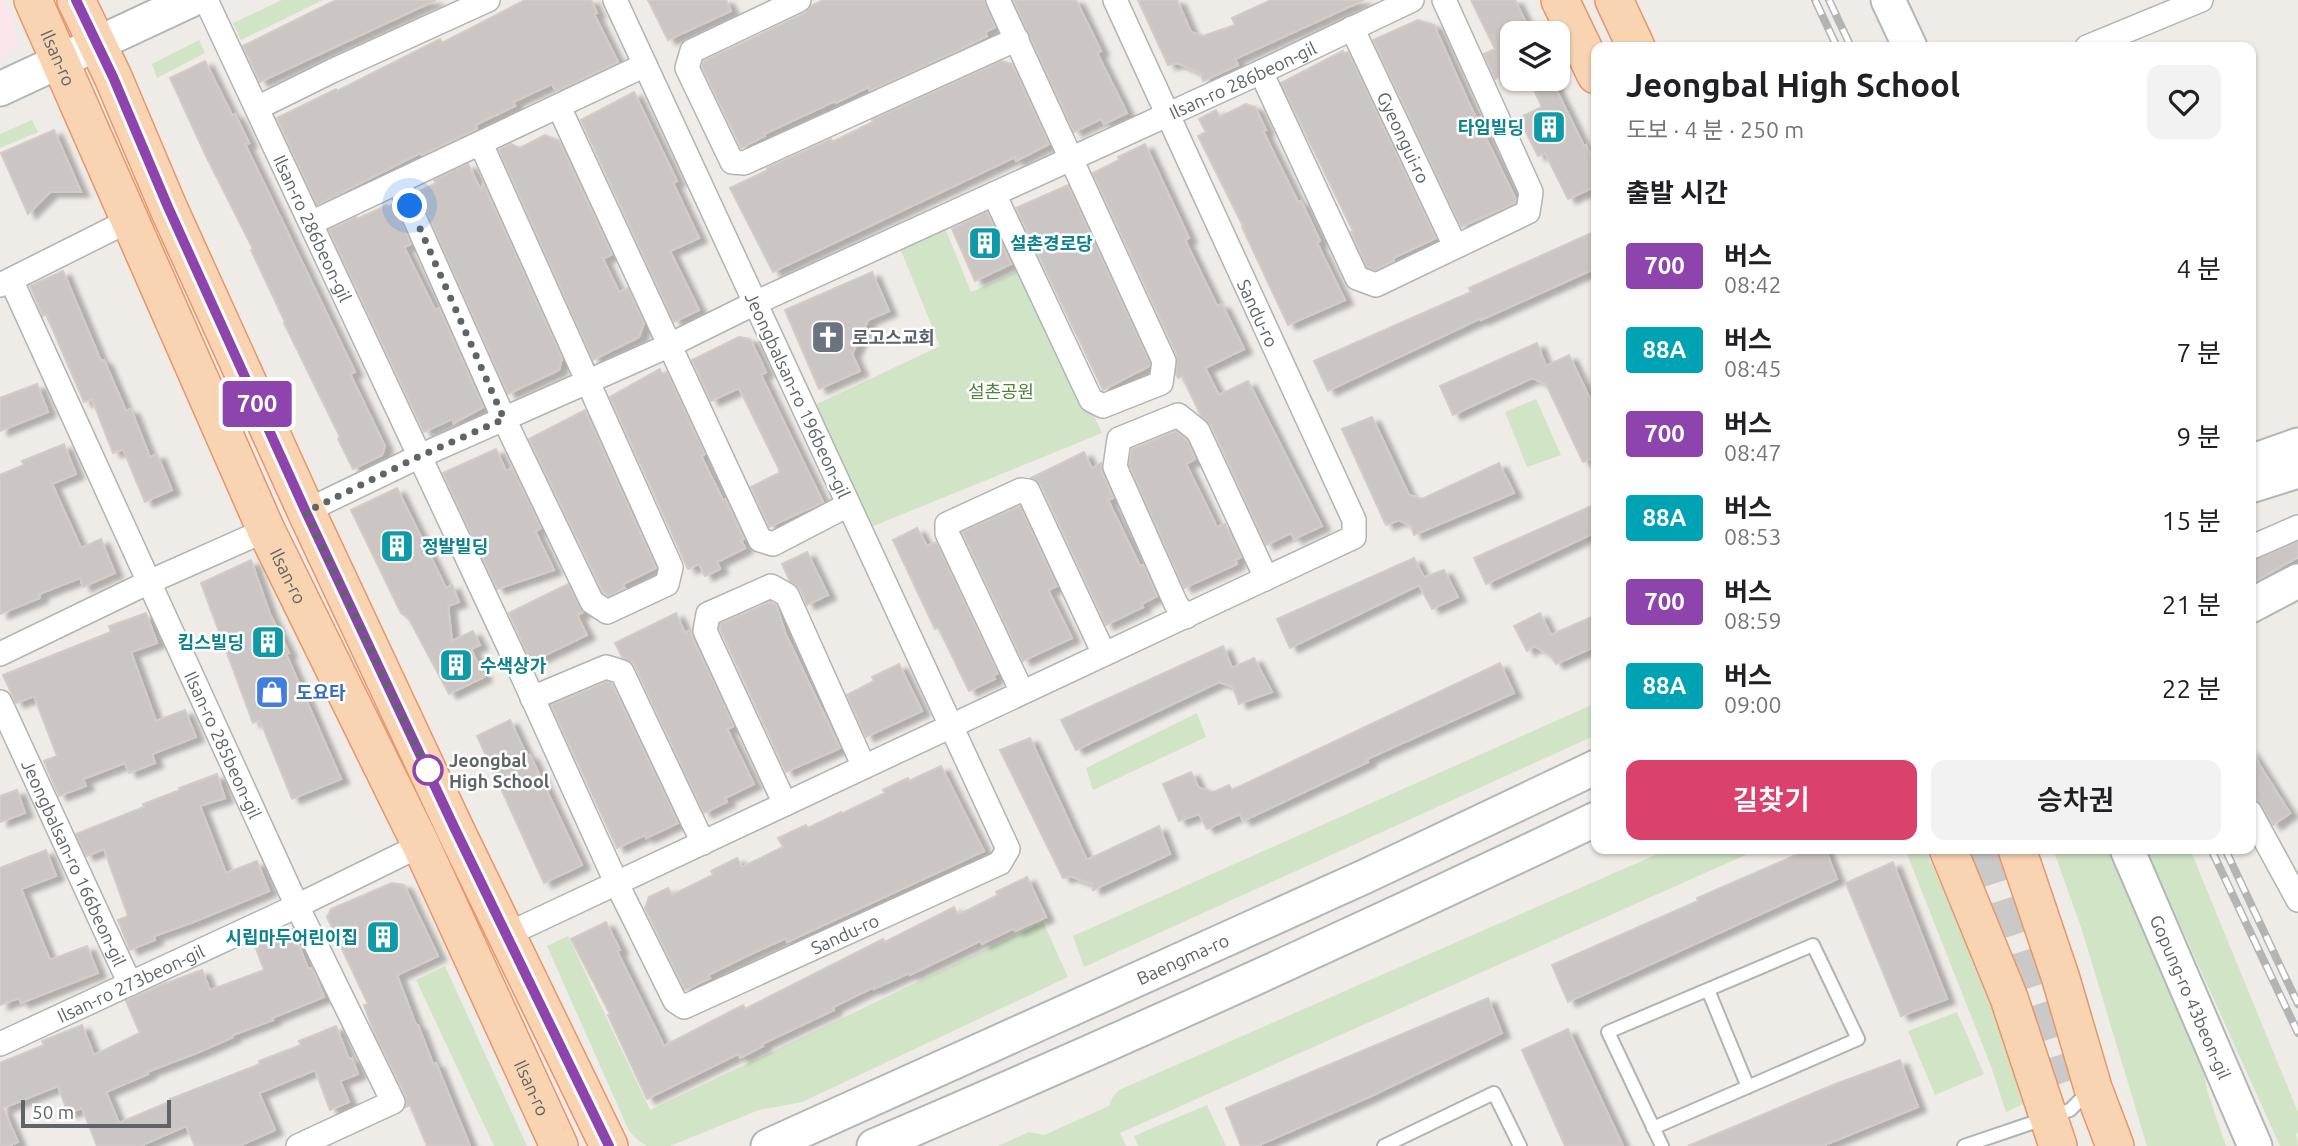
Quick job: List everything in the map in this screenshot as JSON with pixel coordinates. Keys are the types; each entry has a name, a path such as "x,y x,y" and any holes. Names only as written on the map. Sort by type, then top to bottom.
{"main road":[{"name":"Ilsan-ro","path":"33,0 266,530 421,845 559,1146"},
{"path":"76,0 306,512 609,1146"},
{"path":"0,89 191,0"},
{"path":"1560,0 1591,65"},
{"path":"1585,0 1606,42"},
{"path":"1614,0 1634,42"},
{"path":"1630,0 1649,42"},
{"path":"1888,0 1908,42"},
{"path":"2256,460 2298,445"},
{"path":"2256,484 2298,471"},
{"path":"2256,603 2298,581"},
{"name":"Baengma-ro","path":"768,1146 1341,887 1591,770"},
{"path":"874,1146 1062,1066 1364,930 1591,821"},
{"path":"1950,854 2009,998 2053,1131"},
{"path":"2019,854 2061,979 2093,1088 2115,1146"},
{"name":"Gopung-ro 43beon-gil","path":"2129,854 2255,1146"}],"street":[{"name":"Ilsan-ro 286beon-gil","path":"206,0 523,677"},
{"path":"257,108 488,0"},
{"name":"Jeongbalsan-ro 196beon-gil","path":"615,0 950,726"},
{"path":"799,0 692,51 687,68 732,162 744,163 1017,39"},
{"path":"994,194 1091,400 1103,406 1161,383 1164,361 998,0"},
{"name":"Sandu-ro","path":"506,935 1354,537 1354,520 1115,0"},
{"name":"Ilsan-ro 286beon-gil","path":"306,512 420,456 668,346 755,303 1261,72 1412,0"},
{"path":"1261,72 1357,278 1376,285 1528,212 1531,192 1444,0"},
{"path":"2099,42 2201,0"},
{"name":"Gyeongui-ro","path":"1352,28 1455,246"},
{"path":"311,223 645,65"},
{"path":"559,107 760,540 773,544 848,505"},
{"path":"399,183 504,419 592,602 607,612 667,584 671,567 481,144"},
{"path":"6,282 130,220"},
{"name":"Ilsan-ro 285beon-gil","path":"6,282 149,582 297,906"},
{"path":"1186,617 1176,604 1115,467 1119,439 1178,415 1198,431 1265,579"},
{"path":"1021,692 947,533 947,524 1021,490 1028,491 1104,654"},
{"path":"2256,545 2298,527"},
{"path":"0,654 149,582 266,530"},
{"path":"785,804 705,631 708,614 771,586 787,595 864,767"},
{"path":"532,698 606,667 622,671 703,843"},
{"name":"Sandu-ro","path":"523,677 675,1001 684,1007 1000,863 1008,849 950,726"},
{"name":"Jeongbalsan-ro 166beon-gil","path":"0,702 130,984"},
{"path":"2256,823 2298,900"},
{"name":"Ilsan-ro 273beon-gil","path":"0,1044 297,906 421,845"},
{"path":"297,906 393,1102 298,1146"}],"lane":[{"path":"1653,1128 1858,1039 1813,945 1608,1032 1653,1128 1662,1146"},
{"path":"1708,990 1748,1087"},
{"path":"1964,1146 2053,1131 2093,1088"},
{"path":"1384,1146 1494,1093 1520,1146"}],"shaded area":[{"path":"0,0 6,0 18,36 13,51 0,59"}],"green space":[{"path":"282,0 323,0 241,40 233,23"},
{"path":"199,40 205,53 157,78 152,64"},
{"path":"32,120 38,132 0,148 0,134"},
{"name":"설촌공원","path":"945,228 971,292 1026,267 1102,433 871,527 815,405 940,346 900,248"},
{"path":"1536,399 1561,455 1527,467 1505,412"},
{"path":"1591,705 1591,737 1084,967 1073,936"},
{"path":"1197,713 1206,737 1093,790 1086,768"},
{"path":"1658,854 1748,854 1120,1133 1126,1146 998,1146 1029,1132 1044,1135 1109,1106 1119,1090"},
{"path":"1907,854 1927,854 1983,979 2023,1104 2006,1112 1992,1069"},
{"path":"2055,854 2114,854 2200,1043 2207,1090 2226,1146 2147,1146 2082,930"},
{"path":"2148,854 2192,854 2298,1112 2298,1146 2280,1146"},
{"path":"1043,922 1068,977 802,1102 759,1110 670,1146 647,1146 629,1131 547,946 568,936 650,1110"},
{"path":"445,966 527,1146 494,1146 416,980"},
{"path":"1957,1012 1984,1074 1935,1095 1908,1031"},
{"path":"1207,1105 1226,1146 1138,1146 1134,1136"}],"building":[{"path":"336,0 436,0 260,82 243,46"},
{"path":"525,0 591,0 597,13 594,14 618,62 556,91 552,84 513,102 515,106 475,125 477,129 422,155 420,153 317,205 277,118 440,39 442,43"},
{"path":"648,0 726,0 731,11 668,40"},
{"path":"823,0 984,0 995,27 985,32 987,36 956,51 870,91 868,87 836,103 835,101 764,134 765,136 741,148 702,67 704,61 805,13 811,6"},
{"path":"1013,0 1076,0 1101,51 1097,53 1127,113 1104,124 1101,119 1074,132"},
{"path":"1138,0 1177,0 1191,32 1203,36 1235,25 1232,18 1271,0 1364,0 1235,59 1238,65 1203,81 1201,73 1177,63 1168,65"},
{"path":"1471,0 1515,0 1525,21 1500,21 1500,76 1495,79 1484,54 1495,49"},
{"path":"1418,20 1434,25 1516,200 1515,203 1461,227 1373,40"},
{"path":"1343,51 1344,54 1348,52 1436,238 1393,258 1394,261 1375,270 1367,267 1351,232 1353,231 1281,83"},
{"path":"205,61 249,143 245,144 355,372 350,374 385,446 382,455 353,469 284,323 251,250 253,249 170,78"},
{"path":"1001,61 1012,64 1049,144 1016,161 1015,157 773,272 730,188 768,170 767,168 831,139 832,142 873,122 872,120"},
{"path":"1535,91 1557,91 1591,155 1591,188 1568,199 1545,153 1538,156 1519,118 1542,107"},
{"path":"634,92 677,181 673,183 699,238 670,251 699,310 674,322 581,120"},
{"path":"1246,104 1255,107 1266,130 1263,131 1298,202 1301,201 1320,241 1317,243 1345,300 1288,325 1198,136 1206,132 1199,119 1216,110 1220,117"},
{"path":"54,130 81,192 50,192 28,214 1,153"},
{"path":"545,135 559,141 612,254 603,259 619,292 628,288 644,323 639,337 593,360 499,150 511,144 520,148"},
{"path":"1145,144 1189,238 1185,240 1217,306 1222,304 1244,349 1205,368 1219,395 1248,381 1322,526 1294,539 1291,533 1266,545 1211,425 1201,416 1182,376 1178,378 1176,374 1177,355 1093,173"},
{"path":"468,164 481,190 483,183 562,358 559,370 508,394 418,192 436,183 434,180"},
{"path":"1068,185 1150,363 1149,366 1103,390 1016,208"},
{"path":"393,204 411,244 404,247 435,310 439,308 483,407 454,423 452,419 424,432 329,230"},
{"name":"설촌경로당","path":"987,212 1011,264 975,281 952,229"},
{"path":"1591,233 1591,270 1481,318 1328,391 1314,361 1471,292 1469,288"},
{"path":"63,271 101,361 104,360 126,411 131,409 150,457 157,454 172,490 145,502 123,449 113,453 92,399 84,402 46,314 43,316 30,286"},
{"name":"로고스교회","path":"872,272 889,311 868,320 852,354 860,371 819,389 785,310"},
{"path":"739,337 750,339 766,372 761,375 823,502 769,527 751,487 779,473 779,469 739,388 711,401 692,360"},
{"path":"1537,343 1546,366 1569,355 1591,401 1591,459 1583,462 1546,384 1532,378 1453,415 1440,386"},
{"path":"660,369 662,374 667,372 705,454 701,456 744,539 741,540 745,548 717,562 720,569 705,576 699,564 688,569 610,397"},
{"path":"37,384 48,412 0,431 0,398"},
{"path":"585,410 656,568 623,584 625,588 608,596 603,592 529,439"},
{"path":"1372,417 1409,495 1422,499 1499,463 1514,493 1414,535 1411,526 1399,520 1386,525 1342,429"},
{"path":"1176,431 1187,440 1195,459 1186,464 1217,527 1225,524 1241,557 1235,560 1237,564 1184,588 1129,465 1132,449"},
{"path":"64,444 76,474 52,484 81,548 101,539 115,573 83,587 80,578 39,594 40,598 0,614 0,475 24,465 22,461"},
{"path":"496,449 506,471 512,468 541,528 535,531 554,570 497,589 443,473"},
{"path":"1084,452 1092,468 1101,463 1102,473 1113,498 1108,500 1157,596 1141,604 1143,607 1106,625 1041,485 1031,478"},
{"path":"397,488 446,588 452,585 459,602 448,606 452,641 473,631 480,645 471,649 484,677 449,694 409,619 401,613 351,510"},
{"path":"1020,506 1057,586 1048,590 1072,638 1023,661 962,532"},
{"path":"1591,506 1591,534 1486,584 1474,558"},
{"path":"917,528 927,546 936,542 998,673 993,676 995,679 969,691 938,627 935,629 893,540"},
{"path":"2298,542 2298,557 2256,581 2256,560"},
{"path":"807,552 828,595 807,605 800,589 790,581 782,564"},
{"path":"1414,558 1424,577 1444,570 1458,597 1432,609 1419,585 1290,648 1277,619"},
{"path":"251,560 270,614 289,653 286,654 341,779 292,799 260,720 253,723 201,583"},
{"path":"568,584 583,612 577,615 587,635 531,662 509,613"},
{"path":"770,602 776,605 786,635 840,748 786,772 720,629 720,624"},
{"path":"146,613 157,643 131,652 156,721 185,710 196,737 152,754 155,763 129,773 125,763 83,779 86,786 59,796 44,761 57,756 34,696 16,703 3,675 111,632 109,626"},
{"path":"676,613 685,633 691,630 734,726 727,729 754,784 725,798 727,802 704,813 635,666 622,657 615,643"},
{"path":"1540,613 1551,635 1591,617 1591,648 1556,664 1551,656 1534,646 1527,651 1514,626"},
{"path":"1223,646 1232,668 1254,658 1272,692 1239,704 1233,687 1219,682 1076,750 1061,720"},
{"path":"1500,663 1514,693 1367,759 1368,762 1243,821 1240,814 1207,829 1199,814 1179,821 1163,784 1191,772 1199,788 1214,792 1229,785 1232,790"},
{"path":"899,664 922,711 866,737 847,695 874,681 872,677"},
{"path":"607,682 612,684 678,823 617,848 551,705"},
{"path":"510,720 527,756 530,755 582,865 544,883 477,736"},
{"path":"1030,738 1087,860 1159,826 1170,854 1093,890 1092,884 1070,876 1063,878 1000,750"},
{"path":"2256,759 2290,813 2273,825 2256,798"},
{"path":"941,766 984,851 787,942 786,938 751,954 708,975 710,978 685,990 645,908 649,897 668,888 672,895 713,875 711,871 737,858 742,867 783,847 778,838 806,825 808,828 841,814 885,793 883,790 908,778 909,781"},
{"path":"217,774 225,798 200,806 226,873 257,861 269,891 154,936 155,940 130,950 118,920 128,916 104,849 86,856 76,834"},
{"path":"17,790 25,813 0,822 0,796"},
{"path":"46,850 56,876 21,889 50,960 87,946 98,973 21,1003 19,998 0,1005 0,868"},
{"path":"1798,854 1827,854 1837,879 1568,1002 1552,965 1698,901 1697,898"},
{"path":"1893,862 1947,999 1901,1016 1846,883"},
{"path":"1027,877 1046,917 1015,931 1014,928 982,944 980,941 910,975 909,973 874,987 740,1058 738,1054 647,1099 608,1015 610,1014 571,939 606,922 620,950 617,951 664,1046 743,1005 745,1009 883,939 885,942 954,907 958,915"},
{"path":"392,883 404,885 438,956 397,975 416,1025 433,1064 436,1063 470,1146 427,1146 410,1105 406,1107 406,1096 374,1032 364,1005 368,1004 327,917 331,909"},
{"path":"293,929 308,969 312,968 324,997 106,1092 119,1123 171,1101 170,1099 260,1064 259,1061 301,1045 299,1041 336,1026 358,1074 340,1081 349,1102 330,1110 315,1070 259,1093 275,1130 239,1146 195,1146 186,1126 140,1146 97,1146 82,1108 68,1113 58,1086 3,1108 18,1142 0,1146 0,1063 44,1045 42,1041 82,1025 94,1055 140,1033 126,1001 202,970 210,990 264,970 254,943"},
{"path":"1488,998 1502,1033 1369,1097 1257,1146 1241,1146 1226,1108"},
{"path":"1568,1029 1623,1146 1565,1146 1522,1050"},
{"path":"1900,1060 1918,1107 1822,1146 1688,1146 1833,1085"}],"tunnel":[{"path":"1983,854 2056,1085"}],"railway":[{"path":"1815,0 1835,42"},
{"path":"1829,0 1849,42"},
{"path":"2213,854 2298,1033"},
{"path":"2227,854 2298,1004"}],"bus line":[{"name":"700","path":"76,0 113,77 168,207 306,512 455,829 609,1146"}],"place":[{"name":"타임빌딩","path":"1549,127"},
{"name":"설촌경로당","path":"985,243"},
{"name":"로고스교회","path":"828,337"},
{"name":"정발빌딩","path":"397,546"},
{"name":"킴스빌딩","path":"268,642"},
{"name":"수색상가","path":"456,665"},
{"name":"도요타","path":"272,692"},
{"name":"Jeongbal High School","path":"428,770"},
{"name":"시립마두어린이집","path":"383,937"}],"route":[{"path":"410,206 504,419 420,456 306,512 432,780 428,770"}]}
